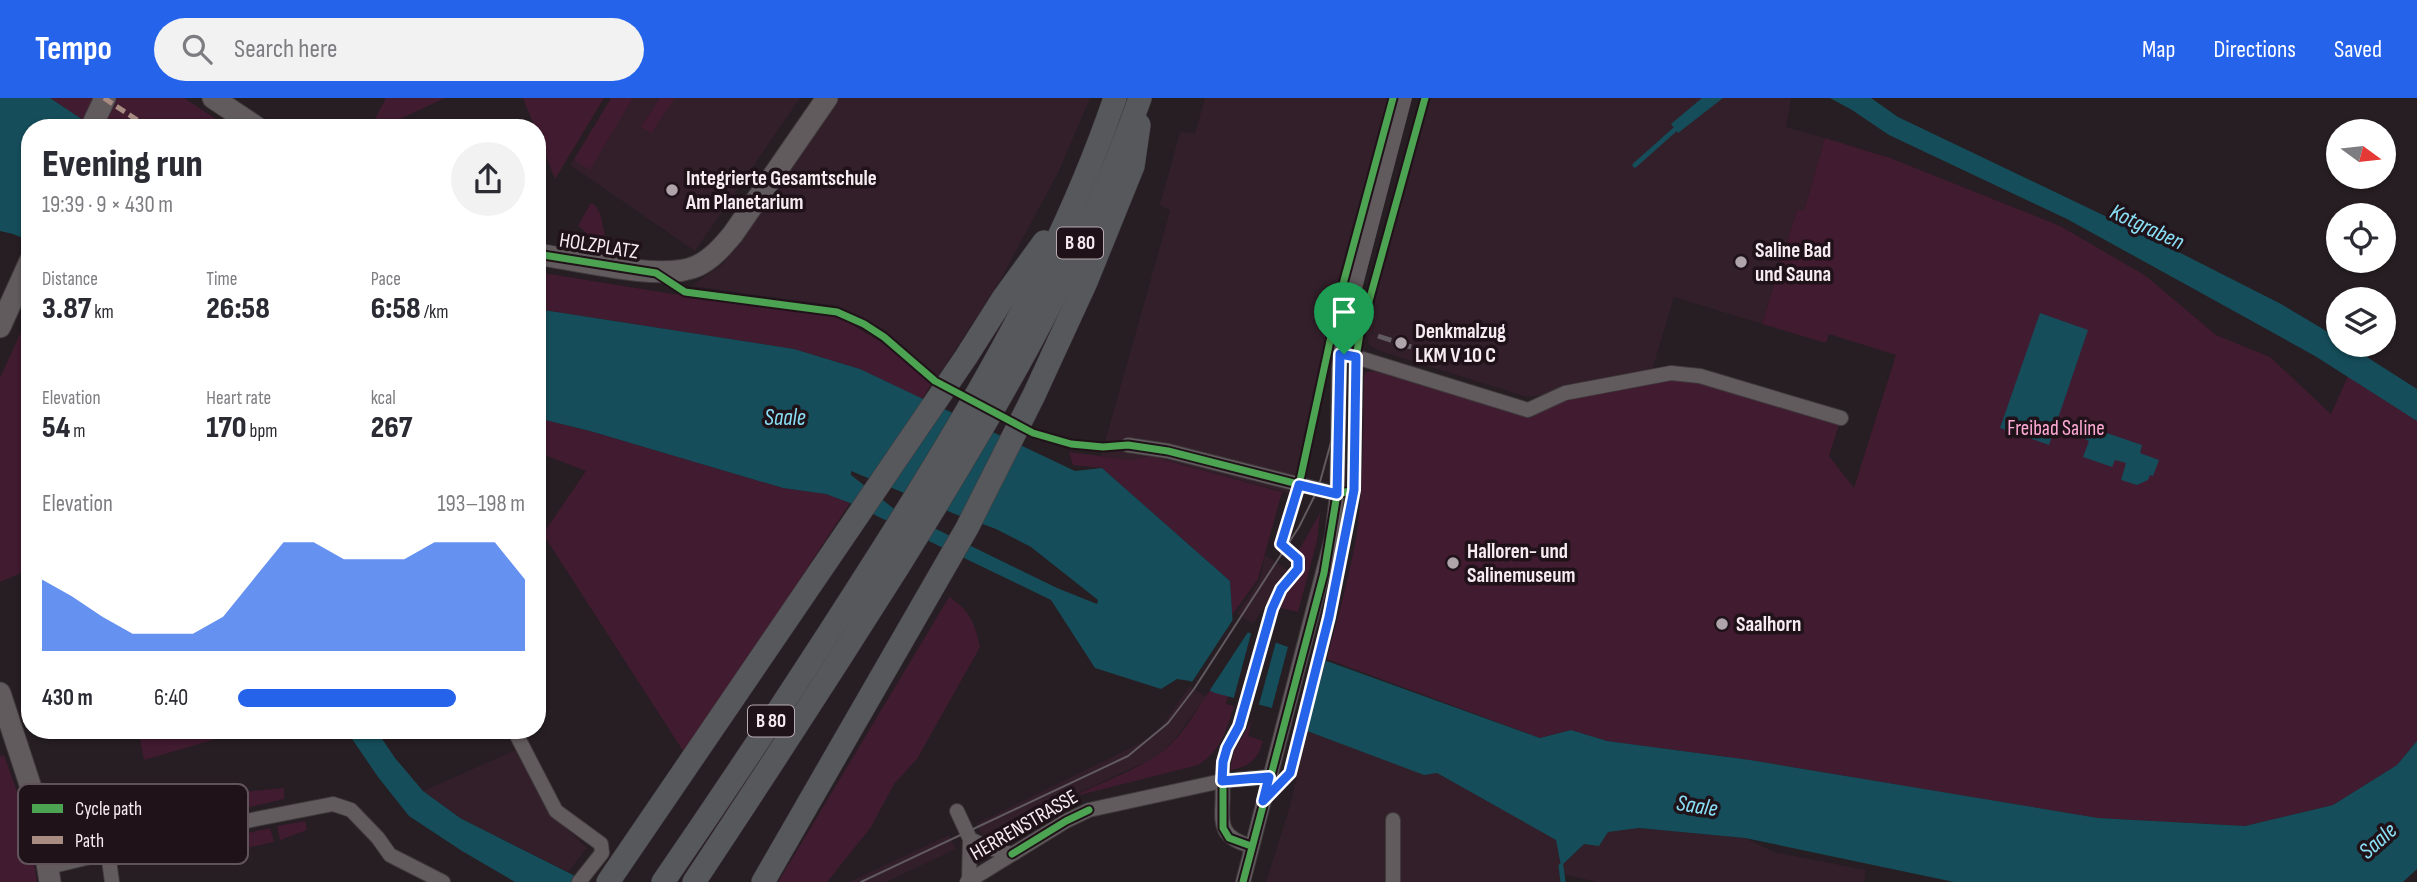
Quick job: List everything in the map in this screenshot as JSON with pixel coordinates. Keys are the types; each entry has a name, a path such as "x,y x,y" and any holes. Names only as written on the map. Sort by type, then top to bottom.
{"main road":[{"name":"B 80","path":"999,377 1029,299 1075,200 1115,98"},
{"name":"B 80","path":"698,876 869,591 937,463 1057,290 1096,209 1141,98"},
{"path":"763,882 967,528 1034,395 1086,282 1133,166 1141,98"},
{"path":"605,874 825,565 1004,297 1075,200"},
{"name":"B 80","path":"663,882 869,591"}],"street":[{"path":"95,119 105,98"},
{"path":"213,98 244,119"},
{"name":"HOLZPLATZ","path":"546,255 656,273 684,271 700,265 716,254 733,234 827,98"},
{"path":"1243,882 1328,555 1337,494 1340,354 1348,309 1404,98"},
{"path":"0,327 21,281"},
{"path":"1340,354 1395,368 1528,410 1565,393 1671,373 1700,376 1841,418"},
{"path":"1128,445 1168,451 1337,494"},
{"path":"0,693 30,784"},
{"path":"519,739 556,811 601,844 605,874 579,882"},
{"name":"HERRENSTRASSE","path":"968,881 1066,821 1089,810 1222,781 1269,777"},
{"path":"1222,781 1223,828 1229,838 1251,846"},
{"path":"248,821 333,804 351,810 390,855 443,882"},
{"path":"957,811 970,839 968,881"},
{"path":"1393,820 1393,882"},
{"path":"970,839 1012,854"},
{"path":"50,874 78,864"},
{"path":"110,864 112,882"}],"shaded area":[{"name":"Integrierte Gesamtschule Am Planetarium","path":"611,98 800,98 695,251 570,165"},
{"path":"838,98 1090,98 1058,173 1001,279 938,377 884,330 838,306 691,286 723,264"},
{"path":"1205,98 1397,98 1336,329 1299,496 1151,456 1130,460 1101,456 1170,211 1160,205 1180,132 1195,133"},
{"path":"1430,98 1791,98 1786,127 1825,138 1804,212 1797,210 1762,324 1674,297 1650,377 1565,393 1527,397 1377,350 1369,345 1366,331"},
{"path":"1265,555 1288,570 1253,624 1237,614 1260,580"},
{"path":"1190,686 1206,697 1164,750 1150,760 983,836 976,824 1146,740 1158,731"},
{"path":"1307,731 1423,773 1436,771 1556,838 1561,866 1584,844 1608,832 1639,828 1745,838 1774,852 1866,870 1864,882 1597,882 1562,874 1562,882 1266,882 1290,806"},
{"path":"518,749 552,814 587,848 568,872 460,818 423,791"},
{"path":"949,835 956,849 886,882 849,882"}],"green space":[{"path":"50,98 184,98 216,119 82,119"},
{"path":"386,98 445,98 400,119 375,119"},
{"path":"523,98 604,98 555,179 546,156 546,119 531,119"},
{"path":"611,98 633,98 590,170 574,160"},
{"path":"660,98 675,98 651,133 641,127"},
{"name":"Freibad Saline","path":"1825,138 1890,158 2060,226 2146,276 2216,335 2270,357 2331,414 2355,361 2417,399 2417,741 2397,765 2333,805 2245,826 2098,818 1750,760 1607,741 1571,730 1540,738 1327,659 1359,518 1366,372 1374,371 1531,418 1565,393 1671,373 1841,418 1829,456 1854,488 1896,355 1829,334 1826,343 1762,324 1797,210 1804,211"},
{"path":"590,204 594,204 600,213 605,236 601,239 589,235 578,226"},
{"path":"546,273 838,316 892,349 932,383 922,399 860,369 794,349 546,310"},
{"path":"21,332 21,573 0,582 0,378"},
{"path":"546,420 783,488 826,494 850,503 685,754 546,539 546,530 586,471 546,455"},
{"path":"1069,452 1130,460 1150,456 1282,492 1258,579 1232,615 1230,581 1102,468 1073,465"},
{"path":"1320,513 1317,541 1298,612 1281,608 1286,592 1305,565 1305,560 1298,552"},
{"path":"949,597 962,607 970,618 980,647 917,759 894,784 871,827 827,882 778,882"},
{"path":"1210,690 1228,696 1226,704 1234,706 1222,740 1206,759 1198,765 1080,795 1163,751 1183,730"},
{"path":"1252,720 1248,736 1263,741 1261,747 1256,757 1248,764 1230,770 1234,751"},
{"path":"140,739 216,739 144,760"},
{"path":"4,755 18,794 18,864 34,864 37,882 0,882 0,756"},
{"path":"284,788 284,799 248,807 248,791"},
{"path":"305,821 307,830 280,840 277,826"},
{"path":"270,828 274,842 248,848 248,833"}],"water":[{"path":"0,98 50,98 82,119 21,119 21,237 0,231"},
{"path":"1702,98 1723,98 1678,133 1671,124"},
{"name":"Kotgraben","path":"1830,98 1871,98 1898,117 2149,237 2281,304 2326,331 2326,357 2367,357 2417,389 2417,421 2315,356 2067,219 1889,135"},
{"name":"Saale","path":"546,310 794,349 860,369 1075,471 1102,468 1230,581 1233,627 1540,738 1571,730 1607,741 1750,760 2098,818 2245,826 2333,805 2397,765 2417,741 2417,869 2403,882 1954,882 1745,838 1639,828 1608,832 1599,846 1584,844 1561,866 1556,840 1437,773 1424,775 1307,731 1299,715 1215,693 1190,681 1177,679 1161,689 1095,668 1051,600 850,503 826,494 783,488 546,420","holes":["851,471 996,529 1031,547 1098,600 1097,604 1057,588 893,508 851,475"]},
{"path":"2040,313 2088,330 2049,445 2000,428"},
{"path":"2089,427 2142,445 2140,453 2159,460 2153,476 2150,475 2148,480 2137,485 2121,480 2126,463 2115,460 2112,467 2083,457 2089,441 2085,439"},
{"path":"352,739 382,739 423,791 460,818 587,882 515,882 409,816"}],"pier":[{"path":"1236,615 1236,624 1250,629 1208,693 1190,685"},
{"path":"1252,630 1277,638 1258,708 1233,701"},
{"path":"1289,643 1327,656 1306,734 1296,718 1271,711"}],"waterway":[{"name":"Kotgraben","path":"1635,165 1680,125"},
{"path":"1561,866 1563,882"}],"tram line":[{"path":"1343,315 1399,98"},
{"path":"1248,882 1272,776 1332,554 1341,491 1344,354 1411,98"},
{"path":"861,882 1128,756 1168,723 1194,689 1299,527 1318,489 1335,428"}],"railway":[{"path":"1378,336 1426,352"}],"marked path":[{"path":"104,98 136,119"}],"cycle path":[{"path":"1251,846 1229,838 1223,828 1223,762 1239,726 1272,609 1281,589 1298,569 1300,562 1281,544 1299,485 1339,299 1393,98"},
{"path":"1263,801 1290,773 1329,617 1354,490 1356,357 1360,334 1425,98"},
{"path":"546,255 656,273 685,292 837,312 884,337 935,381 1033,433 1071,444 1103,447 1128,445 1168,451 1337,494 1354,490"},
{"path":"1243,882 1324,573 1337,494"},
{"path":"1012,854 1089,810"}],"place":[{"name":"Integrierte Gesamtschule Am Planetarium","path":"672,190"},
{"name":"Saline Bad und Sauna","path":"1741,262"},
{"name":"Denkmalzug LKM V 10 C","path":"1401,343"},
{"name":"Halloren- und Salinemuseum","path":"1453,563"},
{"name":"Saalhorn","path":"1722,624"}],"route":[{"path":"1340,354 1344,354 1356,357 1355,470 1351,508 1329,617 1290,773 1263,801 1269,777 1222,781 1223,762 1239,726 1272,609 1281,589 1298,569 1300,562 1281,544 1299,485 1337,494 1339,369 1340,354"}]}
